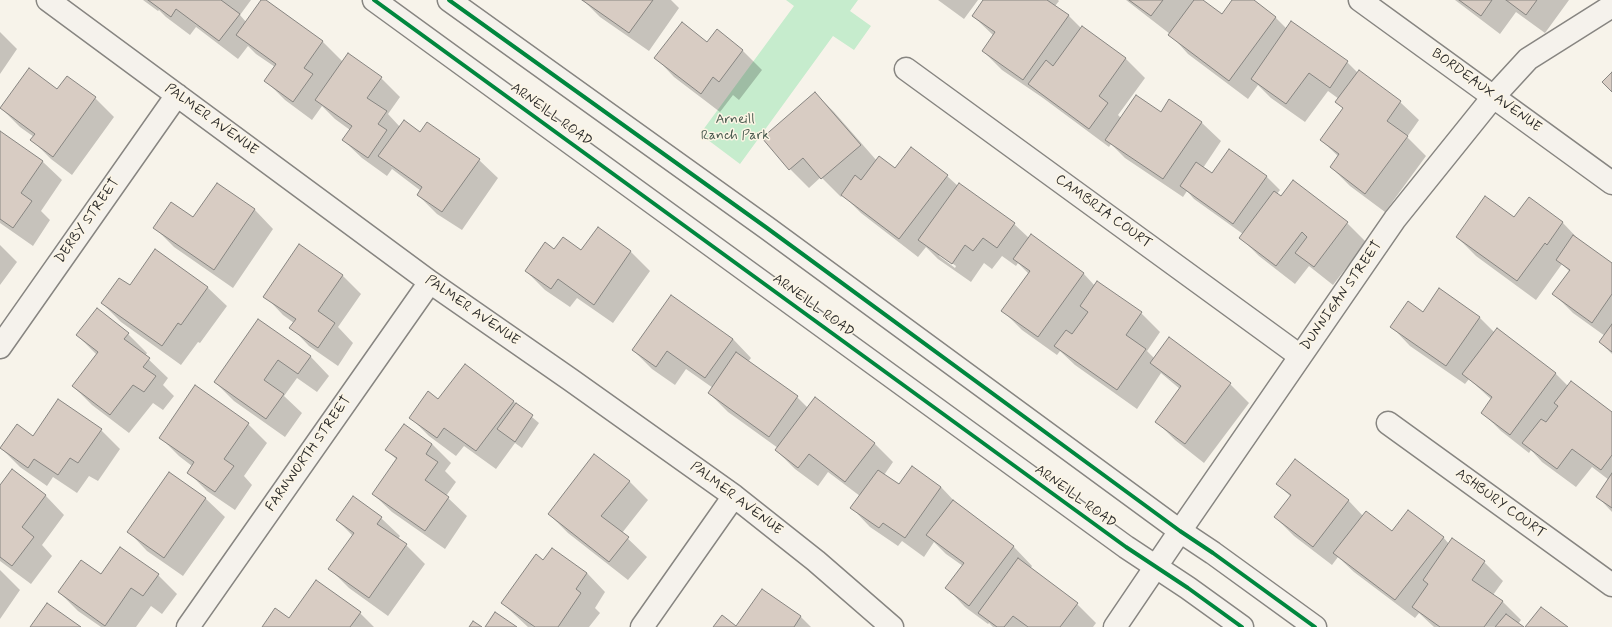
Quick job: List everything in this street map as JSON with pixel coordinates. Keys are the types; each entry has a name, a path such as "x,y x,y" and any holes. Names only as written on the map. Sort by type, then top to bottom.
{"street":[{"name":"PALMER AVENUE","path":"48,0 430,282 734,496 816,561 892,627"},
{"name":"ARNEILL ROAD","path":"374,0 1126,547 1156,566 1242,627"},
{"path":"449,0 767,228 1180,531 1316,627"},
{"name":"BORDEAUX AVENUE","path":"1360,0 1612,183"},
{"name":"DUNNIGAN STREET","path":"1115,627 1395,219 1494,96 1528,59 1612,6"},
{"name":"CAMBRIA COURT","path":"906,69 1300,356"},
{"name":"DERBY STREET","path":"0,347 177,95"},
{"name":"FARNWORTH STREET","path":"188,627 430,282"},
{"name":"ASHBURY COURT","path":"1388,424 1612,585"},
{"path":"642,627 734,496"}],"green space":[{"name":"Arneill Ranch Park","path":"786,0 858,0 850,11 871,26 854,50 833,36 740,164 700,134 794,6"}],"building":[{"path":"148,0 221,0 240,14 219,41 176,9 171,17"},
{"path":"261,0 266,0 323,41 304,68 313,74 293,102 264,81 276,64 236,35"},
{"path":"582,0 653,0 629,33"},
{"path":"983,0 1047,0 1069,15 1023,80 982,51 995,32 972,16"},
{"path":"1129,0 1163,0 1151,16"},
{"path":"1194,0 1203,0 1222,14 1232,0 1254,0 1276,17 1229,81 1168,35"},
{"path":"1459,0 1492,0 1481,16"},
{"path":"1506,0 1537,0 1526,15"},
{"path":"1291,21 1348,61 1330,88 1309,73 1286,104 1251,79"},
{"path":"682,22 707,42 717,29 743,50 719,82 713,77 701,94 654,58"},
{"path":"1082,26 1126,58 1099,96 1108,103 1089,129 1028,84 1046,60 1053,66"},
{"path":"348,53 382,77 367,98 387,111 378,124 387,130 368,158 342,140 352,126 315,100"},
{"path":"29,68 57,89 67,76 96,97 53,157 30,140 35,134 0,108"},
{"path":"1359,70 1401,101 1387,121 1408,136 1365,194 1330,167 1339,154 1320,140 1343,108 1335,102"},
{"path":"1612,72 1612,92 1602,82"},
{"path":"815,92 861,145 821,179 803,158 789,170 762,138"},
{"path":"1136,95 1161,112 1169,99 1202,122 1163,179 1105,140"},
{"path":"404,120 420,132 427,122 480,159 442,212 417,195 422,187 378,156"},
{"path":"0,131 43,161 21,193 32,201 13,228 0,219"},
{"path":"911,147 948,175 899,239 841,195 855,175 861,180 879,156 895,168"},
{"path":"1229,149 1267,176 1233,224 1180,186 1196,162 1212,173"},
{"path":"1293,180 1348,222 1314,267 1295,253 1307,237 1302,232 1276,266 1239,238 1274,191 1281,196"},
{"path":"217,183 255,209 214,270 153,228 171,202 193,217"},
{"path":"959,183 1015,223 997,248 983,238 973,251 965,245 952,264 918,240"},
{"path":"1485,196 1514,217 1529,197 1563,222 1547,245 1545,243 1517,281 1456,237"},
{"path":"598,227 631,251 594,305 558,279 551,289 525,271 545,242 554,249 563,237 581,250"},
{"path":"1031,234 1084,273 1038,337 1001,311 1030,271 1013,259"},
{"path":"1573,235 1612,263 1612,294 1592,323 1552,294 1570,270 1556,260"},
{"path":"299,244 343,275 318,311 335,323 318,348 289,328 296,319 263,297"},
{"path":"155,249 208,287 181,325 178,323 162,346 101,303 119,278 130,285"},
{"path":"1097,281 1142,312 1126,335 1146,349 1117,390 1054,346 1066,330 1072,334 1088,312 1080,306"},
{"path":"1439,288 1480,317 1446,366 1390,327 1408,301 1423,312"},
{"path":"671,295 733,339 705,378 667,351 656,367 632,350"},
{"path":"97,308 129,333 124,339 150,358 143,367 156,376 144,392 133,385 110,415 72,386 98,352 76,335"},
{"path":"258,319 311,356 298,374 278,360 264,380 284,394 266,419 214,382"},
{"path":"1612,324 1612,352 1599,342"},
{"path":"1497,328 1556,373 1510,435 1481,413 1492,397 1462,374"},
{"path":"1169,337 1231,383 1185,444 1155,422 1181,386 1150,363"},
{"path":"736,352 798,396 769,437 708,393"},
{"path":"465,364 514,401 476,451 444,428 437,438 409,418 428,391 438,399"},
{"path":"1571,381 1612,412 1612,455 1601,470 1572,449 1557,469 1522,443 1541,419 1546,422 1558,406 1554,403"},
{"path":"195,385 249,423 224,459 234,466 215,492 187,473 194,462 159,438"},
{"path":"815,397 875,443 845,482 809,454 798,468 775,450"},
{"path":"58,399 102,429 78,463 70,458 58,475 34,459 28,468 0,448 17,424 33,436"},
{"path":"516,403 533,415 515,442 497,429"},
{"path":"404,424 432,444 426,454 438,462 425,480 449,497 425,531 372,494 397,458 385,450"},
{"path":"594,454 630,481 601,516 629,537 609,562 548,514"},
{"path":"1295,459 1349,500 1313,547 1274,517 1291,495 1276,484"},
{"path":"912,466 941,487 905,538 883,523 879,528 850,508 878,470 899,484"},
{"path":"12,469 46,495 22,527 34,537 12,566 0,557 0,485"},
{"path":"169,472 206,498 164,558 127,532"},
{"path":"1612,473 1612,508 1596,497"},
{"path":"353,496 382,517 377,524 407,544 369,598 328,569 354,533 336,520"},
{"path":"953,500 1014,546 969,606 945,588 964,563 926,535"},
{"path":"1408,510 1444,537 1395,600 1333,553 1366,511 1392,531"},
{"path":"1452,538 1485,561 1472,580 1503,601 1484,627 1440,627 1412,607 1428,584 1423,580"},
{"path":"120,547 159,574 143,596 131,588 105,626 58,592 81,560 101,574"},
{"path":"552,548 587,573 576,589 581,593 558,627 535,627 501,603 536,554 543,560"},
{"path":"1018,558 1078,603 1060,627 1028,627 1013,616 1004,627 997,627 978,613"},
{"path":"316,580 361,612 350,627 262,627 275,608 289,618"},
{"path":"762,589 801,616 794,627 713,627 722,615 736,626"},
{"path":"47,603 81,627 30,627"},
{"path":"1541,607 1568,627 1525,627"},
{"path":"495,612 517,627 485,627"},
{"path":"1506,614 1524,627 1495,627"},
{"path":"473,621 482,627 469,627"}],"cycle path":[{"path":"374,0 1126,547 1188,588 1242,627"},
{"path":"449,0 767,228 1180,531 1315,627"}]}
